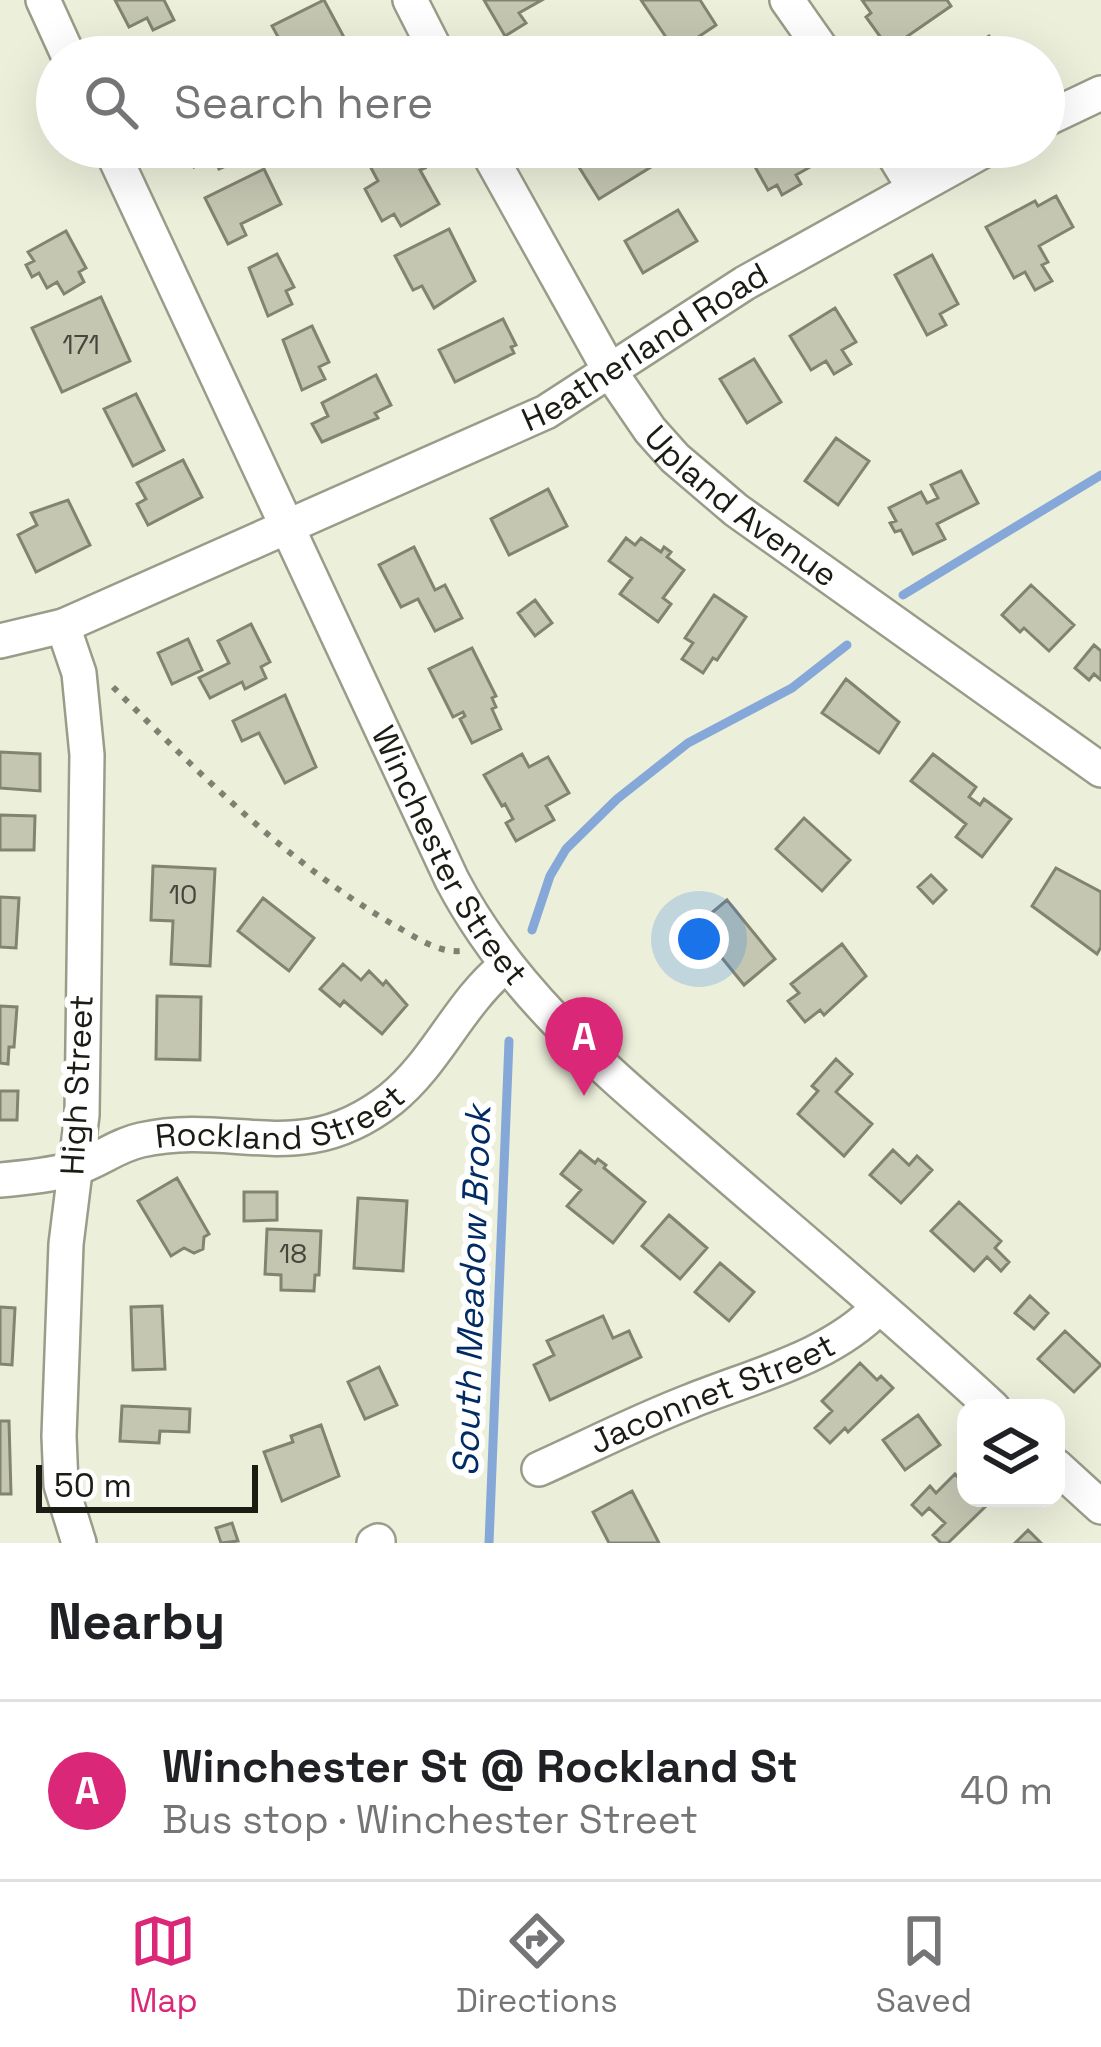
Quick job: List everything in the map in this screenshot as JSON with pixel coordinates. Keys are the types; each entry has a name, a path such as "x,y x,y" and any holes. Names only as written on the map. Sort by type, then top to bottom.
{"street":[{"path":"43,0 59,36"},
{"path":"410,0 428,36"},
{"path":"787,0 812,36"},
{"path":"1065,110 1101,93"},
{"name":"Winchester Street","path":"120,168 452,880 495,953 599,1064 983,1399"},
{"name":"Upland Avenue","path":"497,168 611,373 650,430 704,485 1101,770"},
{"path":"902,168 914,188"},
{"name":"Heatherland Road","path":"0,641 63,626 521,424 611,373 709,305 951,168"},
{"name":"High Street","path":"63,626 79,673 87,785 82,1089 66,1244 59,1461 66,1509 79,1543"},
{"name":"Rockland Street","path":"0,1180 75,1168 143,1139 291,1140 355,1122 410,1082 476,994 495,953"},
{"name":"Jaconnet Street","path":"539,1469 667,1410 820,1350 853,1332 879,1307"},
{"path":"1065,1474 1101,1507"}],"path":[{"path":"79,673 92,674 114,688 258,826 375,914 439,949 495,953"}],"building":[{"path":"115,0 164,0 174,20 153,30 147,18 129,27"},
{"path":"324,0 343,36 278,36 272,26"},
{"path":"484,0 542,0 519,13 526,23 505,36"},
{"path":"641,0 700,0 716,25 700,36 665,36"},
{"path":"862,0 947,0 951,6 908,36 880,36 866,17 871,13"},
{"path":"371,168 425,168 420,170 439,204 401,226 394,214 382,221 365,189 378,181"},
{"path":"580,168 649,168 599,199"},
{"path":"756,168 808,168 796,175 801,184 782,195 777,185 768,190"},
{"path":"264,169 281,204 241,224 246,235 228,244 205,198"},
{"path":"1056,196 1073,227 1039,246 1048,262 1042,265 1052,281 1035,290 1025,272 1014,278 986,227 1035,201 1038,206"},
{"path":"678,210 697,241 643,273 625,241"},
{"path":"449,229 475,281 434,308 422,286 413,290 395,256"},
{"path":"66,231 86,268 79,272 84,282 64,294 57,282 47,288 39,273 32,277 26,265 34,261 28,252"},
{"path":"277,254 294,287 286,291 292,304 268,316 249,268"},
{"path":"932,255 958,304 940,314 946,325 927,335 895,275"},
{"path":"101,297 130,361 62,392 32,328"},
{"path":"835,308 856,342 842,350 851,364 834,374 826,361 811,370 790,336"},
{"path":"503,319 516,345 511,347 514,353 455,382 439,350"},
{"path":"312,326 329,362 319,367 325,379 302,390 283,340"},
{"path":"754,359 781,402 747,423 720,379"},
{"path":"376,375 391,405 375,413 378,418 322,442 312,424 328,416 322,403"},
{"path":"136,394 164,450 133,466 104,409"},
{"path":"836,438 869,461 838,505 805,481"},
{"path":"183,460 202,497 148,525 137,504 146,499 137,483"},
{"path":"961,471 978,503 937,524 945,539 913,554 901,530 895,532 890,523 896,521 889,508 921,492 927,503 938,498 931,485"},
{"path":"548,489 567,526 509,555 491,519"},
{"path":"68,500 90,545 36,572 18,535 37,525 31,513"},
{"path":"626,538 635,545 641,538 661,552 664,547 671,552 667,557 684,570 663,598 671,604 658,622 620,594 632,578 609,561"},
{"path":"414,547 435,590 445,585 462,618 435,631 418,599 401,607 379,565"},
{"path":"1031,585 1074,625 1049,651 1002,615"},
{"path":"714,595 746,617 703,673 682,659 693,643 685,638"},
{"path":"535,600 552,623 535,636 518,613"},
{"path":"251,624 270,662 261,667 266,678 245,689 242,682 210,698 199,678 229,663 218,641"},
{"path":"188,639 202,670 172,684 158,653"},
{"path":"1094,645 1101,651 1101,680 1094,674 1089,680 1075,668"},
{"path":"472,648 496,696 492,709 501,729 472,743 460,719 463,712 453,717 429,669"},
{"path":"846,679 899,722 879,753 822,713"},
{"path":"285,695 316,767 285,783 259,733 242,741 233,721"},
{"path":"0,752 40,754 40,791 0,788"},
{"path":"522,754 529,767 548,757 569,793 546,806 554,820 516,841 506,823 513,819 484,775"},
{"path":"933,754 976,787 969,797 980,805 984,799 1011,819 982,857 956,837 966,824 911,781"},
{"path":"0,815 35,816 34,850 0,850"},
{"path":"804,818 850,860 822,891 776,849"},
{"path":"153,866 215,869 210,966 171,964 173,921 151,920"},
{"path":"1056,868 1101,892 1097,954 1032,906"},
{"path":"931,875 946,890 933,903 918,887"},
{"path":"0,897 19,898 16,948 0,947"},
{"path":"263,898 314,938 289,971 238,931"},
{"path":"727,900 775,959 744,985 696,926"},
{"path":"842,944 866,976 824,1015 820,1010 805,1022 788,1001 799,993 791,984"},
{"path":"343,964 361,980 369,971 383,985 386,981 407,1005 382,1034 344,1001 340,1006 320,989"},
{"path":"157,996 201,997 200,1060 156,1059"},
{"path":"0,1006 17,1007 8,1064 0,1063"},
{"path":"836,1059 852,1074 836,1092 872,1124 844,1156 798,1114 818,1091 812,1086"},
{"path":"0,1091 18,1091 17,1120 0,1120"},
{"path":"893,1150 909,1165 917,1156 932,1170 901,1203 870,1175"},
{"path":"580,1151 606,1165 645,1202 613,1243 567,1206 581,1190 561,1174"},
{"path":"177,1178 209,1234 203,1249 194,1253 184,1248 171,1256 138,1201"},
{"path":"244,1192 277,1192 277,1220 244,1221"},
{"path":"358,1198 407,1201 403,1271 354,1268"},
{"path":"959,1202 1001,1241 995,1248 1009,1262 1001,1271 987,1257 974,1271 931,1231"},
{"path":"669,1215 707,1248 680,1279 642,1246"},
{"path":"267,1229 321,1231 314,1291 281,1290 281,1275 265,1274"},
{"path":"720,1263 754,1292 729,1321 695,1292"},
{"path":"1030,1296 1048,1313 1034,1329 1015,1313"},
{"path":"162,1306 165,1369 133,1370 131,1307"},
{"path":"0,1307 15,1308 12,1365 0,1364"},
{"path":"603,1316 613,1338 629,1331 641,1357 550,1400 534,1365 554,1355 547,1341"},
{"path":"1065,1331 1101,1365 1074,1392 1038,1359"},
{"path":"860,1363 893,1388 830,1443 815,1428 832,1411 822,1401"},
{"path":"379,1367 397,1405 365,1419 348,1382"},
{"path":"122,1406 190,1409 189,1432 160,1431 159,1443 120,1441"},
{"path":"918,1415 940,1445 905,1470 883,1440"},
{"path":"0,1421 9,1421 11,1494 0,1494"},
{"path":"321,1425 339,1476 282,1501 264,1452"},
{"path":"955,1474 957,1507 985,1507 948,1543 933,1535 945,1523 929,1508 922,1515 912,1505 930,1486 936,1493"},
{"path":"632,1491 659,1543 609,1543 593,1512"},
{"path":"232,1523 238,1541 221,1543 216,1528"},
{"path":"1028,1530 1041,1543 1015,1543"}],"waterway":[{"name":"South Meadow Brook","path":"903,595 1101,475"},
{"name":"South Meadow Brook","path":"532,930 550,876 566,849 617,799 688,743 792,688 847,645"},
{"name":"South Meadow Brook","path":"489,1543 509,1041"}],"place":[{"name":"Winchester St @ Rockland St","path":"584,1096"}]}
